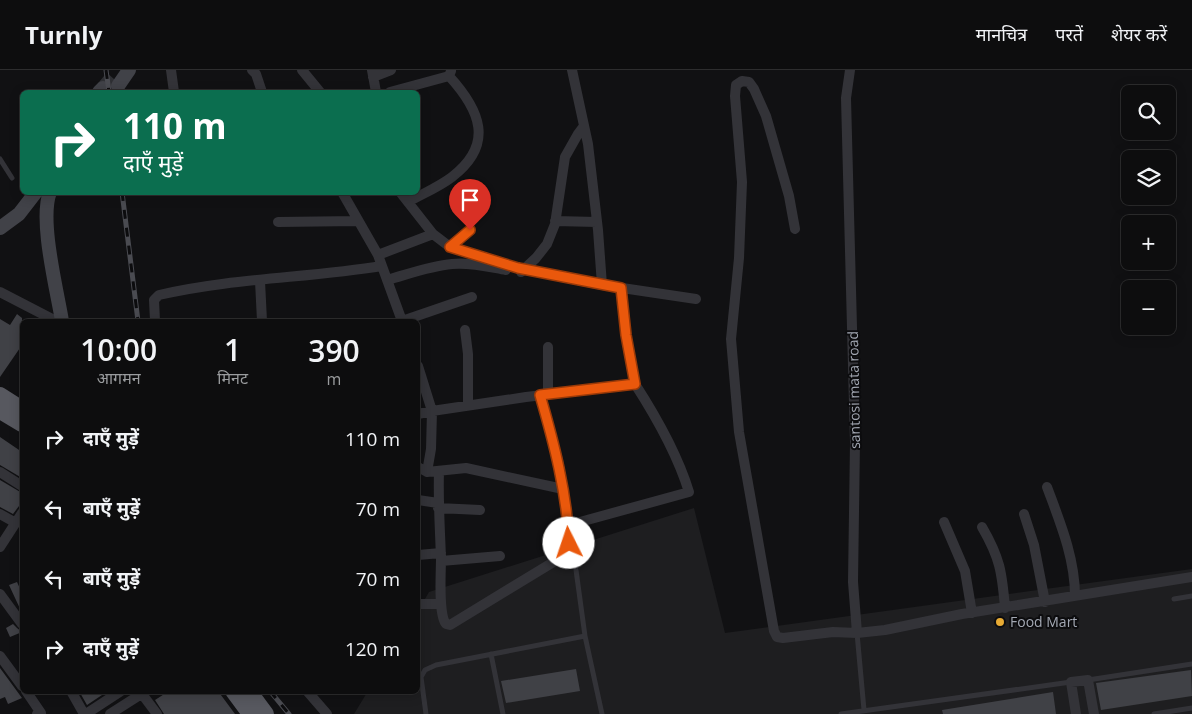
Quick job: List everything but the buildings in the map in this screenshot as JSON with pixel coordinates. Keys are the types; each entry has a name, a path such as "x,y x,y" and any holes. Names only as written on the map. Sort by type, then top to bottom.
{"highway":[{"path":"0,396 20,407"},
{"path":"0,411 20,423"},
{"path":"236,694 250,714"},
{"path":"251,694 266,714"}],"main road":[{"path":"0,228 19,214 34,195"},
{"path":"49,195 46,210 46,228 62,319"}],"street":[{"path":"171,70 174,90"},
{"path":"252,70 256,74 261,90"},
{"path":"302,70 318,90"},
{"path":"376,90 373,73 391,70"},
{"path":"572,70 588,144 602,285"},
{"name":"santosi mata road","path":"850,70 846,98 855,442 853,582 857,633"},
{"path":"396,90 450,73 465,94 474,113 480,135 478,145 470,159 452,178 408,202"},
{"path":"795,229 789,196 766,116 754,89 749,82 742,81 736,85 735,96 742,182 739,258 732,339 739,432 774,631 777,637 885,630 972,612 1192,578"},
{"path":"387,280 432,267 454,264 481,265 520,272 536,258 547,244 555,222 564,157 584,126"},
{"path":"344,195 378,255 401,319"},
{"path":"402,195 433,234 450,247 523,269 602,285 696,299"},
{"path":"278,222 358,221"},
{"path":"555,222 597,222"},
{"path":"450,247 470,230"},
{"path":"378,255 433,234"},
{"path":"155,319 154,304 156,297 160,295 209,287 382,266"},
{"path":"260,281 262,319"},
{"path":"569,525 689,492 684,476 652,411 635,384 626,335 621,288"},
{"path":"0,292 52,319"},
{"path":"408,319 472,297"},
{"path":"465,330 468,354 468,405"},
{"path":"439,472 438,505 443,621 450,625 565,555 569,550 569,525 544,394 548,347"},
{"path":"420,372 432,411 431,449 422,469 439,472 466,468 563,489"},
{"path":"420,414 544,394 635,384"},
{"path":"0,472 20,485"},
{"path":"1047,487 1073,564 1075,596"},
{"path":"420,500 438,505 480,510"},
{"path":"0,514 16,524"},
{"path":"1024,514 1034,545 1045,602"},
{"path":"0,546 20,517"},
{"path":"944,522 965,571 972,612"},
{"path":"982,526 994,547 1000,566 1005,608"},
{"path":"420,555 441,557 500,556"},
{"path":"0,594 20,621"},
{"path":"420,604 442,604"},
{"path":"0,656 20,683"},
{"path":"1076,714 1071,682 1088,680 1094,714"},
{"path":"28,694 40,714"},
{"path":"73,694 85,714 116,694"},
{"path":"110,714 141,694"},
{"path":"145,694 157,714"},
{"path":"310,694 327,714"}],"lane":[{"path":"0,159 12,178"},
{"path":"576,570 585,636 600,714"},
{"path":"1174,599 1192,596"},
{"name":"santosi mata road","path":"857,633 864,710"},
{"path":"426,714 421,676 425,670 436,664 585,636"},
{"path":"491,654 503,714"},
{"path":"1088,680 1192,664"},
{"path":"841,714 1071,682"},
{"path":"1154,714 1192,708"}],"shaded area":[{"name":"Food Mart","path":"694,508 725,633 1192,569 1192,714 354,714 366,694 420,694 420,608 429,592"}],"tunnel":[{"path":"103,88 115,74"}],"railway":[{"path":"106,70 109,90"},
{"path":"122,195 138,319"},
{"path":"272,694 289,714"}],"place":[{"name":"Food Mart","path":"1000,622"}],"route":[{"path":"470,230 450,247 518,268 621,288 626,335 635,384 540,395 558,460 569,525 569,543"}]}
